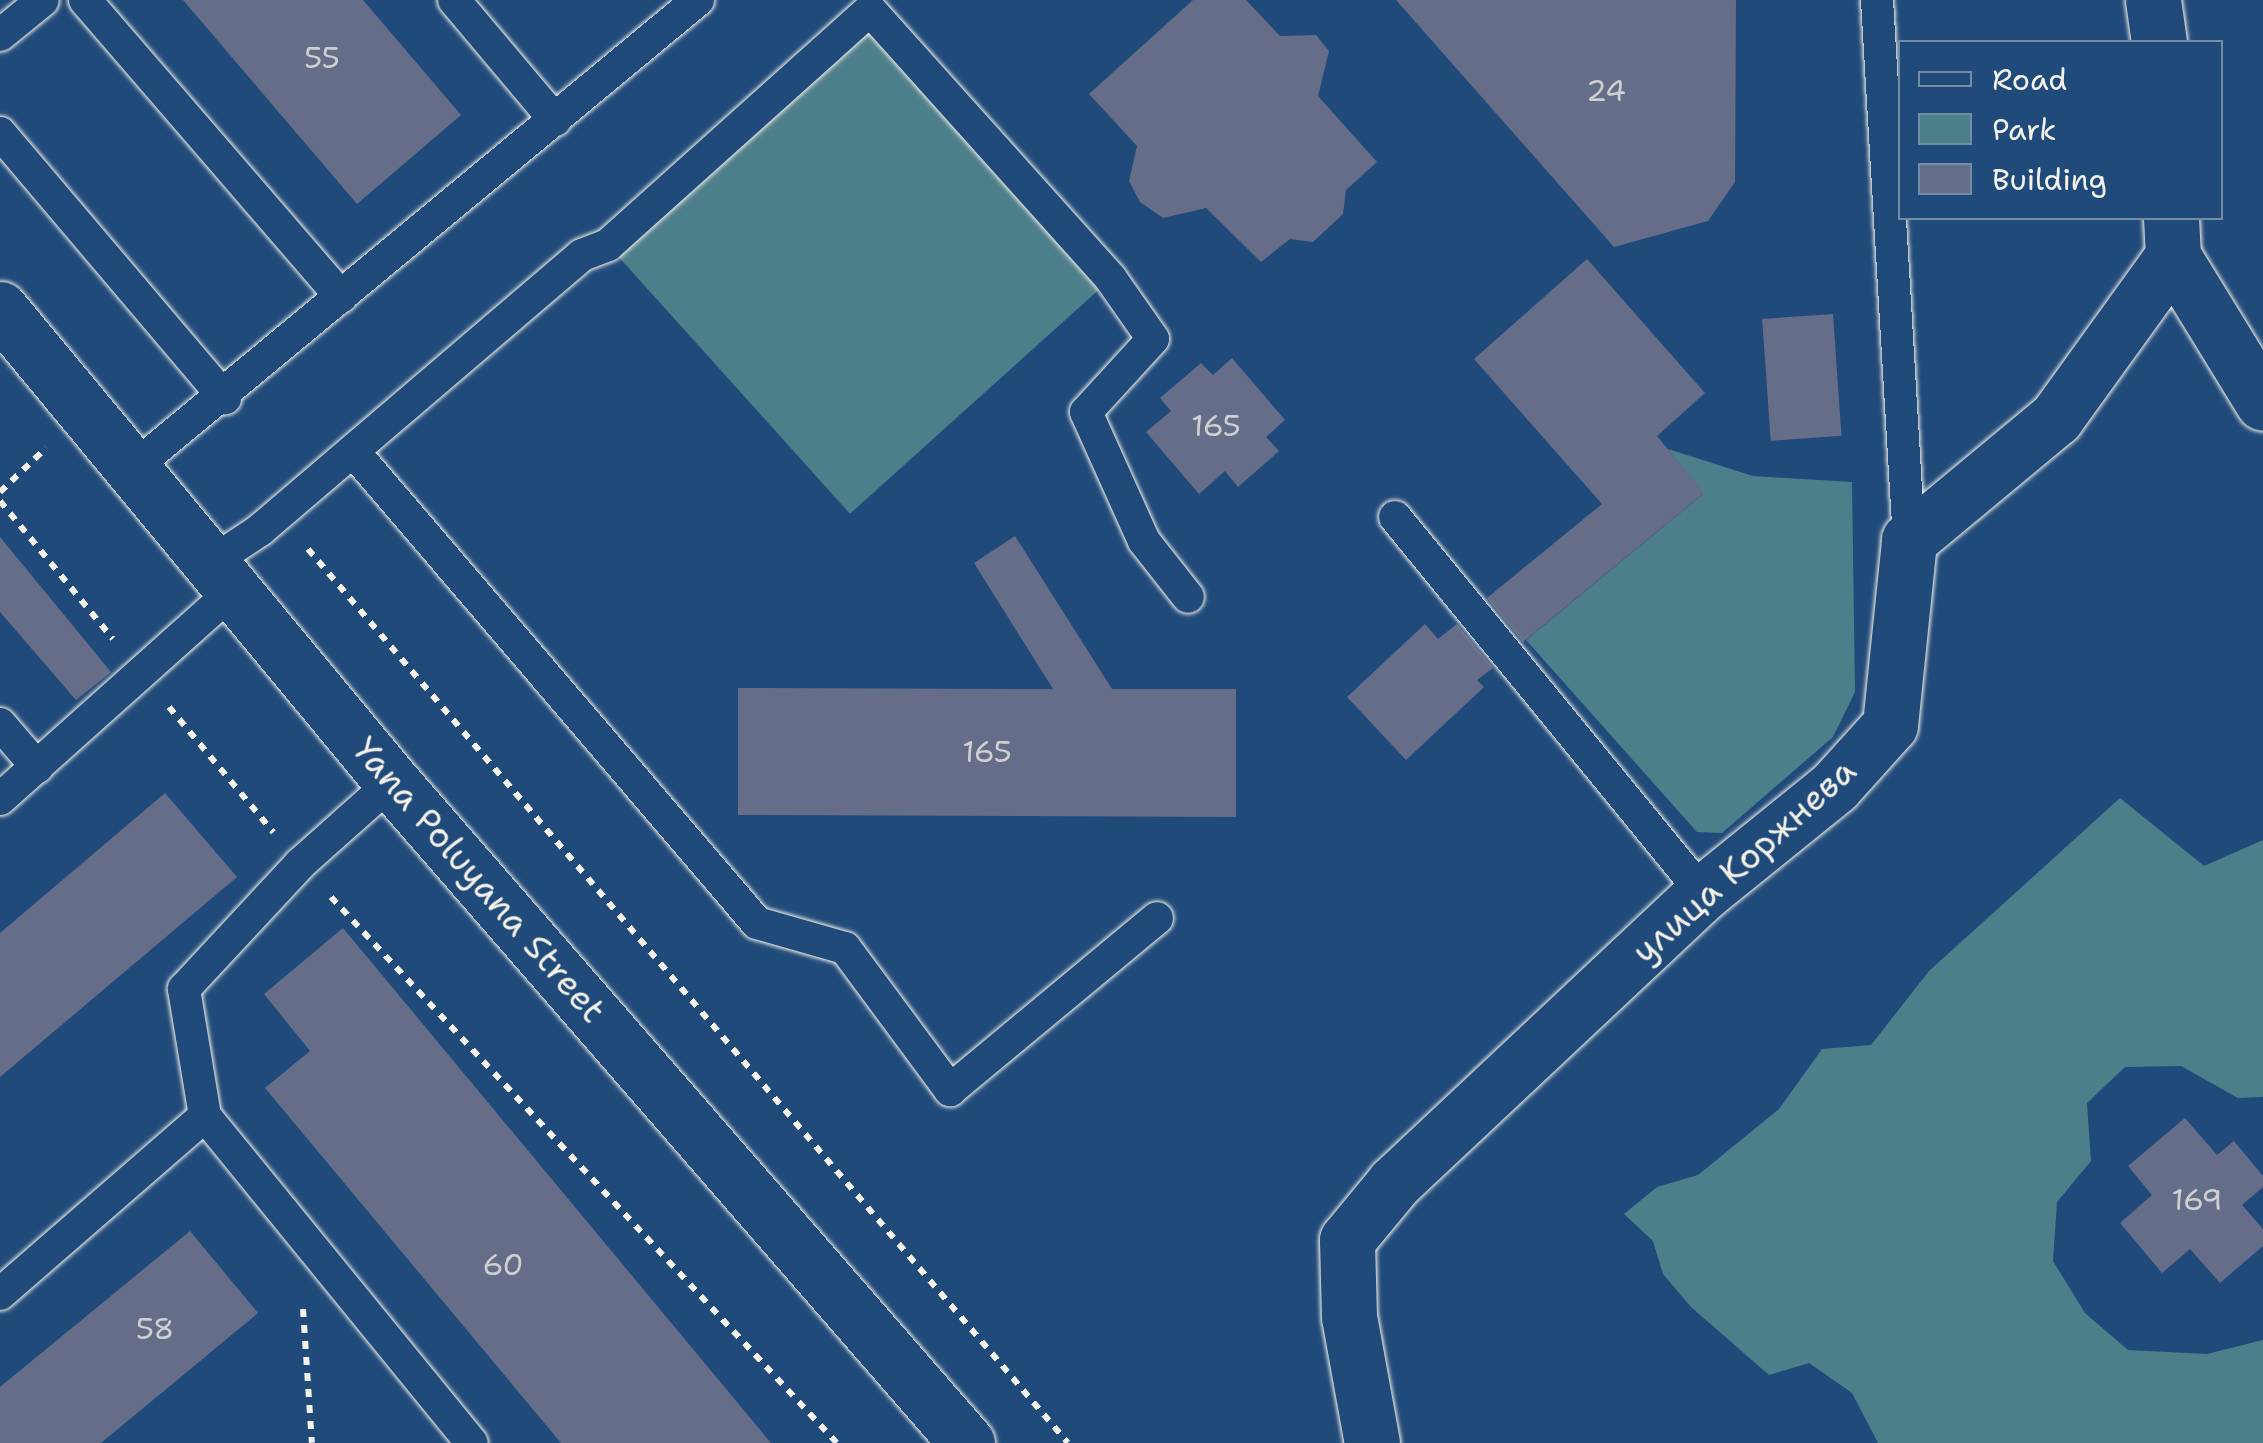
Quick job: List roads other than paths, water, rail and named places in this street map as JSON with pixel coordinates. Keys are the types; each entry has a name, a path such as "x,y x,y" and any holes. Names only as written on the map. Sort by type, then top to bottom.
{"street":[{"path":"2153,0 2159,40"},
{"path":"1909,540 2056,418 2172,237 2263,404"},
{"name":"Yana Poluyana Street","path":"0,309 392,782 967,1443"},
{"name":"улица Коржнева","path":"1372,1443 1349,1318 1347,1240 1394,1183 1703,894 1836,786 1890,725 1909,540"}],"lane":[{"path":"0,35 43,0"},
{"path":"85,0 342,297"},
{"path":"454,0 555,120"},
{"path":"133,468 225,398 698,0"},
{"path":"1876,0 1909,540"},
{"path":"0,799 144,677 223,576 278,514 582,255 608,245 870,10 1111,279 1153,339 1086,412 1144,541 1188,598"},
{"path":"0,133 225,398"},
{"path":"352,451 758,923 845,948 950,1090 1156,918"},
{"path":"1394,516 1703,894"},
{"path":"0,724 38,767"},
{"path":"392,782 300,864 184,989 204,1116 298,1238 472,1443"},
{"path":"0,1294 204,1116"}]}
